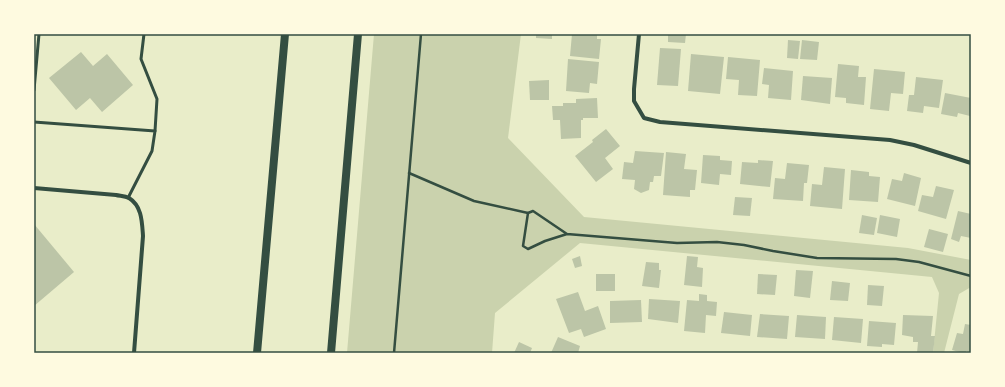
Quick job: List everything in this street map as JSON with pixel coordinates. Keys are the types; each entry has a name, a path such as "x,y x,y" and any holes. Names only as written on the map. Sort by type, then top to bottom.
{"main road":[{"path":"257,353 285,34"},
{"path":"353,34 354,86"},
{"path":"331,353 358,34"}],"street":[{"path":"639,34 634,101 644,118 660,122 890,140 914,145 971,162"},
{"path":"34,188 116,195 128,198 138,206 142,221 143,236 134,353"}],"lane":[{"path":"34,90 39,34"},
{"path":"128,198 152,151 155,131 157,99 141,59 144,34"},
{"path":"34,122 155,131"}],"path":[{"path":"394,353 421,34"},
{"path":"409,173 474,201 528,213 531,211 534,212 567,234"},
{"path":"528,213 523,246 528,250 545,241 567,234 677,243 717,242 744,244 773,251 817,258 896,259 919,262 971,276"}],"green space":[{"path":"374,34 521,34 508,138 584,217 908,248 971,260 971,287 959,294 944,353 933,353 939,293 932,277 580,243 495,313 492,353 347,353"}],"building":[{"path":"536,34 552,34 552,39 536,38"},
{"path":"572,34 597,34 597,39 601,39 599,59 570,56"},
{"path":"668,34 686,34 685,43 668,42"},
{"path":"788,40 800,41 798,59 787,58"},
{"path":"802,40 819,42 817,60 800,59"},
{"path":"660,48 681,49 678,86 657,85"},
{"path":"81,52 93,66 107,54 133,85 102,112 90,98 76,110 49,78"},
{"path":"691,54 724,57 720,94 688,91"},
{"path":"728,57 760,60 757,96 738,95 739,80 726,79"},
{"path":"568,59 599,62 597,84 590,83 589,93 566,91"},
{"path":"838,64 859,66 858,77 866,77 864,105 846,103 846,98 835,97"},
{"path":"764,68 793,71 791,100 768,98 769,85 762,84"},
{"path":"874,69 905,72 903,94 891,93 889,111 870,109"},
{"path":"803,76 832,78 830,104 801,100"},
{"path":"916,77 943,80 939,108 924,106 923,113 907,111 909,95 914,95"},
{"path":"549,80 549,100 530,100 529,81"},
{"path":"945,93 971,98 970,116 958,113 957,117 941,114"},
{"path":"597,98 598,118 583,118 583,120 581,120 581,138 561,139 560,120 553,120 552,106 563,106 563,103 576,103 576,99"},
{"path":"606,129 620,146 605,158 613,169 596,182 575,156 593,142 592,140"},
{"path":"635,151 664,153 661,176 654,176 653,182 650,182 649,190 641,193 634,189 635,180 622,179 624,162 633,163"},
{"path":"666,152 686,154 684,169 697,170 695,190 690,190 690,197 663,195"},
{"path":"703,155 720,156 720,160 732,161 731,175 720,174 719,185 701,183"},
{"path":"758,160 773,161 770,187 740,184 742,162 758,163"},
{"path":"787,163 809,165 807,183 804,183 803,201 773,199 775,178 785,179"},
{"path":"824,167 845,169 842,209 810,206 812,184 822,185"},
{"path":"851,170 869,172 869,176 880,177 878,202 849,200"},
{"path":"904,173 921,178 915,206 887,199 892,179 902,181"},
{"path":"936,186 954,190 946,219 918,211 922,195 933,197"},
{"path":"735,197 752,198 750,216 733,215"},
{"path":"958,211 971,214 971,238 961,236 959,242 951,239"},
{"path":"862,215 877,218 874,235 859,233"},
{"path":"880,215 900,219 897,237 877,233"},
{"path":"34,224 74,272 34,306"},
{"path":"929,229 948,234 943,252 924,247"},
{"path":"580,256 582,266 575,268 572,259"},
{"path":"687,256 698,257 697,267 703,268 702,287 684,285"},
{"path":"646,262 659,263 659,270 661,270 659,288 642,286"},
{"path":"796,270 813,271 810,298 794,296"},
{"path":"596,274 615,274 615,291 596,291"},
{"path":"758,274 777,275 775,295 757,294"},
{"path":"832,281 850,283 848,301 830,300"},
{"path":"868,285 884,286 882,306 867,305"},
{"path":"578,292 585,311 598,306 606,329 584,337 581,329 569,333 556,299"},
{"path":"699,294 707,295 707,301 717,302 716,316 706,315 705,333 684,331 687,300 699,301"},
{"path":"649,299 680,301 678,323 648,319"},
{"path":"641,300 642,322 610,323 610,301"},
{"path":"724,312 752,315 750,336 721,333"},
{"path":"760,314 789,316 787,339 757,337"},
{"path":"797,315 826,317 825,339 795,337"},
{"path":"903,315 933,316 931,336 935,336 933,353 917,353 918,342 913,342 913,337 902,335"},
{"path":"834,317 863,319 861,343 832,340"},
{"path":"869,321 896,323 894,345 882,344 882,347 867,346"},
{"path":"965,324 971,325 971,352 966,351 966,353 963,353 952,350 957,333 963,334"},
{"path":"558,337 580,346 578,353 551,353"},
{"path":"519,342 532,348 530,353 514,353"}]}
